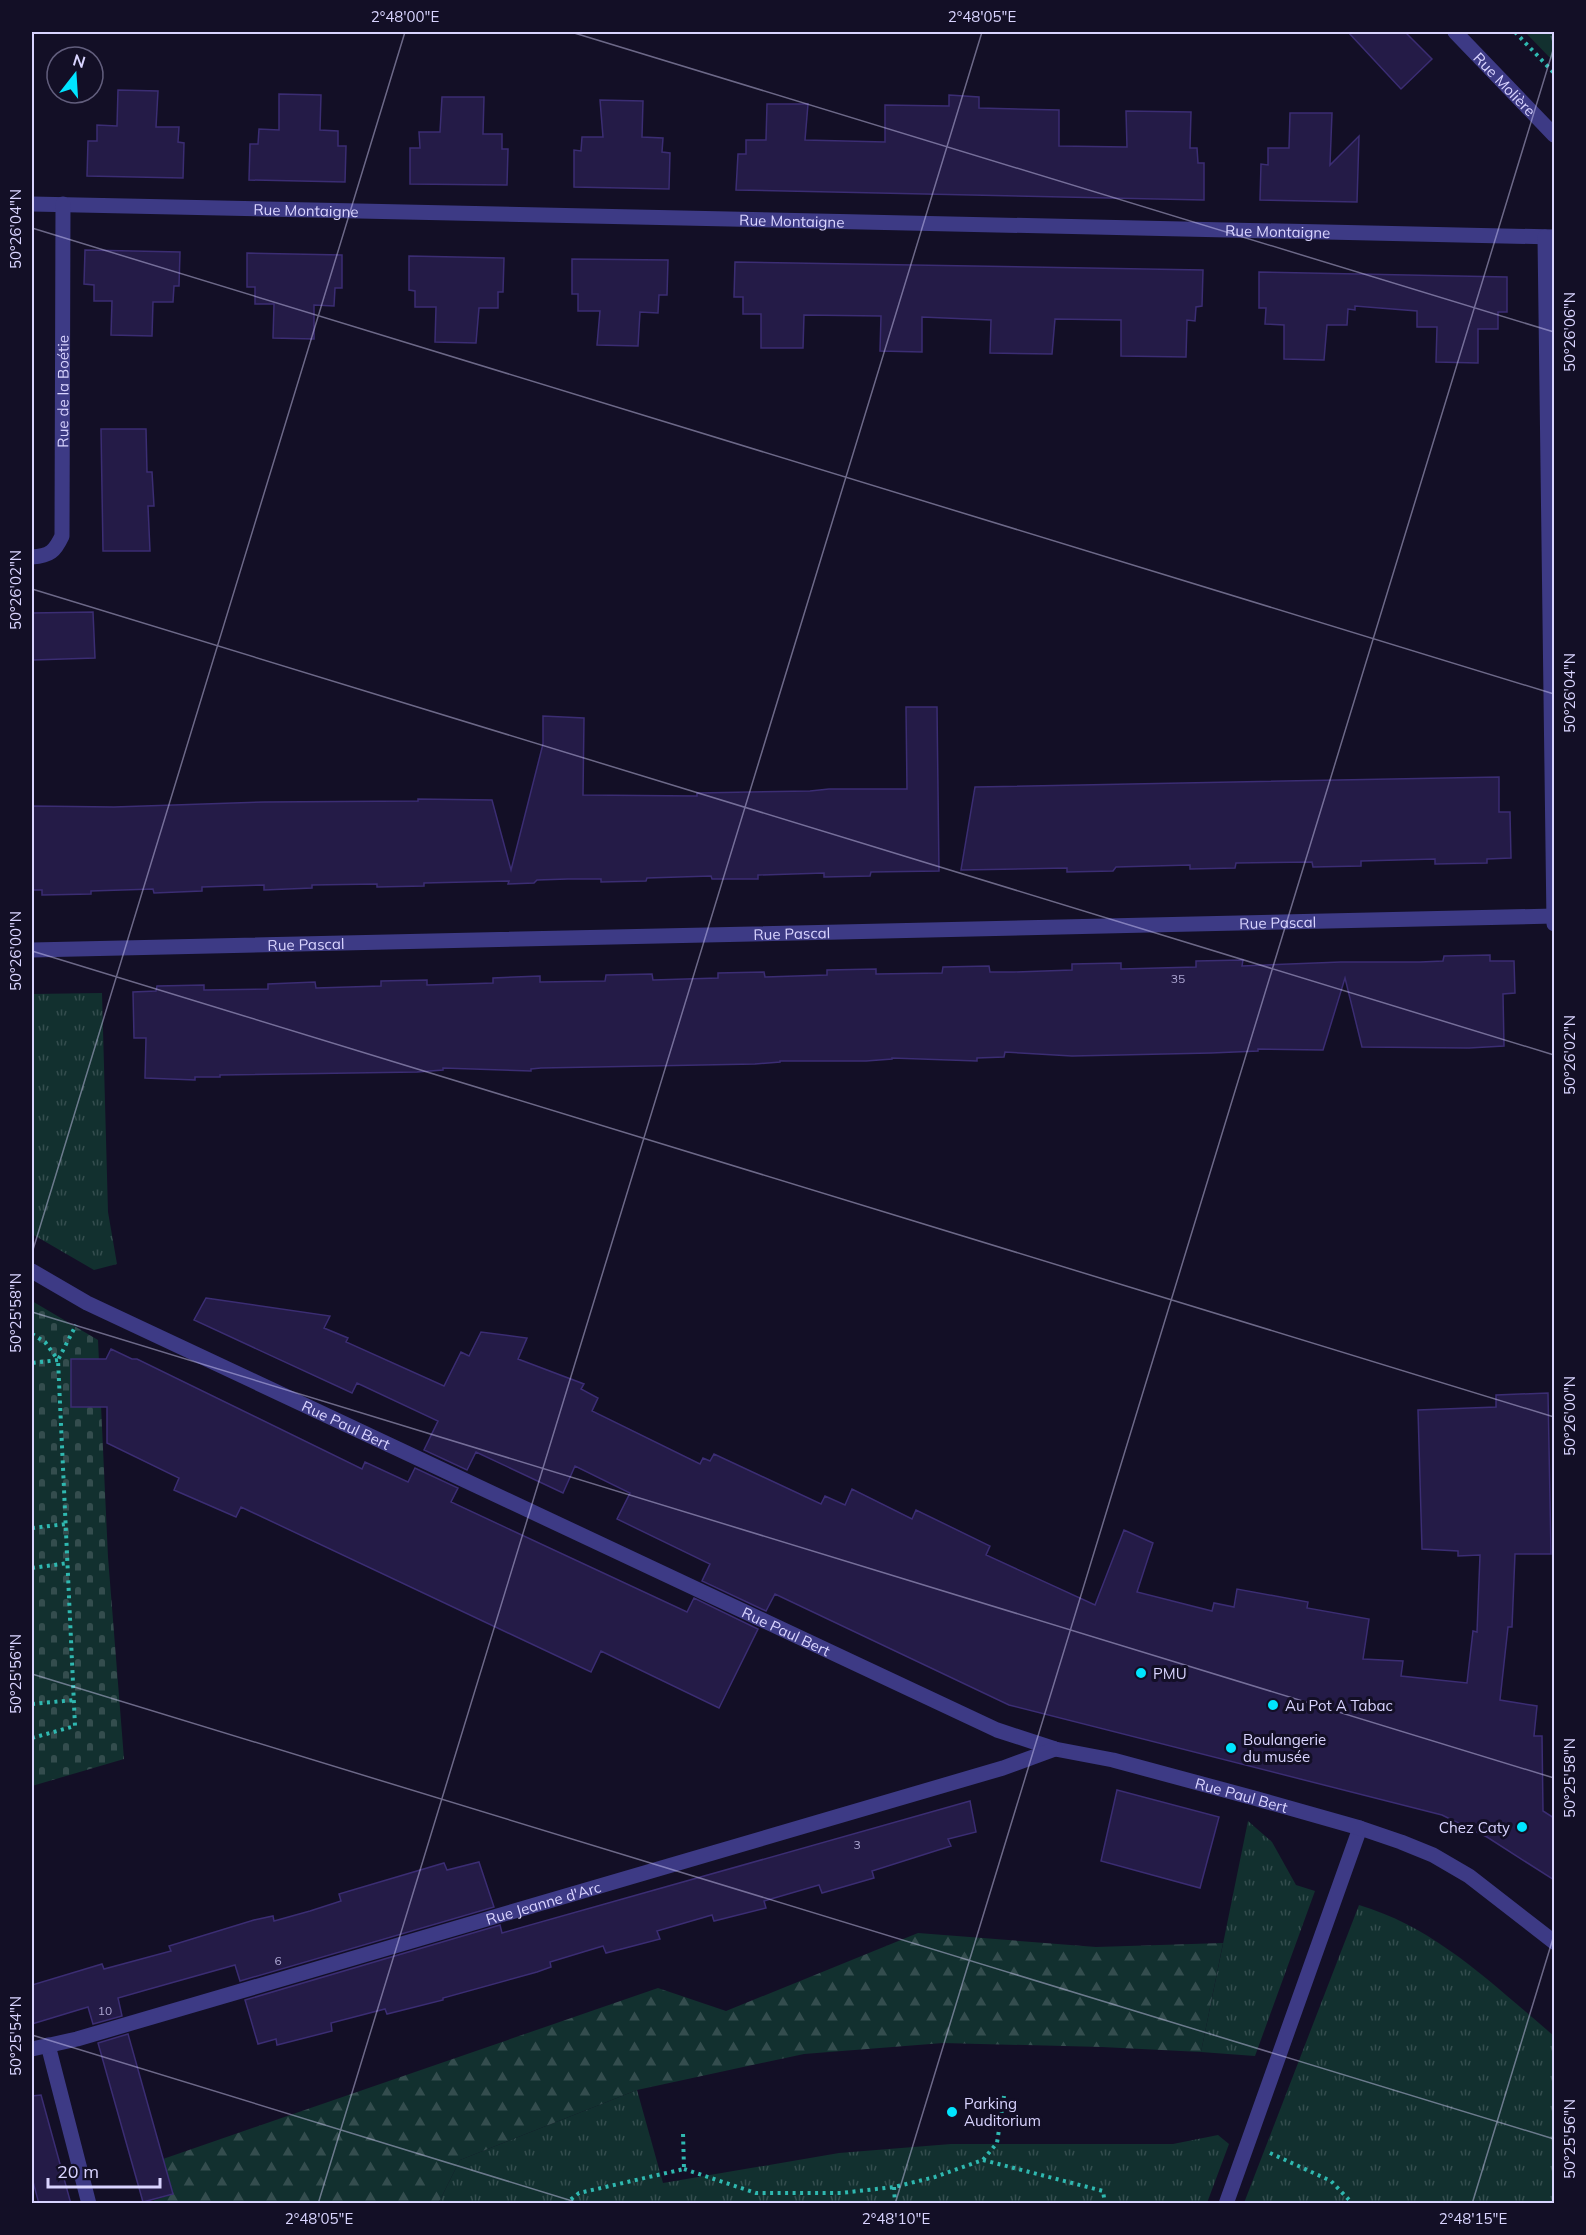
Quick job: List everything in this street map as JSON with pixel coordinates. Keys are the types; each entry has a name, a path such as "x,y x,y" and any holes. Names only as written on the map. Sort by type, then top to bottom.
{"street":[{"name":"Rue Molière","path":"1455,32 1554,135"},
{"name":"Rue Montaigne","path":"32,204 1550,237"},
{"name":"Rue de la Boétie","path":"32,557 42,557 56,549 62,536 63,204"},
{"path":"1550,237 1554,926"},
{"name":"Rue Pascal","path":"32,950 1554,916"},
{"name":"Rue Paul Bert","path":"32,1271 87,1303 997,1730 1055,1749 1113,1760 1360,1828 1433,1855 1469,1876 1554,1940"},
{"name":"Rue Jeanne d'Arc","path":"32,2049 100,2032 1003,1768 1055,1749"},
{"path":"1226,2204 1360,1828"},
{"path":"48,2045 89,2204"}],"path":[{"path":"1515,32 1554,73"},
{"path":"32,1738 75,1726 58,1360 87,1303"},
{"path":"32,1334 45,1342 58,1360"},
{"path":"32,1363 58,1360"},
{"path":"32,1528 66,1524"},
{"path":"32,1568 68,1563"},
{"path":"32,1704 74,1700"},
{"path":"565,2204 579,2193 684,2169 756,2193 841,2193 894,2187 935,2177 983,2160 997,2143 1004,2096"},
{"path":"683,2133 684,2169"},
{"path":"1248,2142 1330,2181 1353,2204"},
{"path":"983,2160 1103,2191 1105,2204"},
{"path":"894,2187 895,2204"}],"green space":[{"path":"1525,32 1554,32 1554,62"},
{"path":"102,993 108,1212 117,1264 94,1270 32,1234 32,994"},
{"path":"32,1301 98,1340 108,1557 124,1759 32,1786"},
{"path":"1248,1821 1272,1842 1296,1885 1315,1891 1255,2056 1201,2052"},
{"path":"1359,1905 1387,1915 1439,1943 1486,1978 1554,2036 1554,2203 1244,2203"},
{"path":"918,1933 1096,1947 1223,1943 1201,2052 943,2043 804,2054 637,2090 460,2160 437,2203 143,2204 173,2194 163,2159 658,1988 726,2011"},
{"path":"637,2090 663,2183 839,2153 951,2144 1173,2144 1218,2135 1229,2144 1207,2203 437,2204 460,2160"}],"building":[{"path":"1348,32 1405,32 1432,59 1401,89"},
{"path":"118,90 158,91 156,127 179,127 178,142 184,143 183,178 87,176 88,141 97,141 97,125 117,126"},
{"path":"279,94 321,95 320,130 338,131 338,146 346,146 345,182 249,180 250,144 258,144 259,129 279,130"},
{"path":"949,95 979,97 979,108 1059,110 1059,146 1127,147 1126,111 1191,112 1190,148 1197,148 1198,163 1204,163 1204,200 736,190 738,154 746,154 746,140 766,140 767,104 808,104 805,140 885,142 885,105 949,106"},
{"path":"442,97 484,97 483,134 502,134 502,149 508,149 507,185 410,184 410,148 420,148 419,132 440,132"},
{"path":"600,100 643,101 642,137 663,138 662,152 670,153 669,189 574,187 574,150 581,151 582,137 603,137"},
{"path":"1290,113 1332,113 1330,165 1359,136 1357,202 1260,200 1261,164 1268,165 1268,148 1289,148"},
{"path":"85,250 180,252 179,286 174,286 173,302 153,302 152,336 111,335 112,301 94,301 94,285 84,284"},
{"path":"247,253 342,255 342,288 335,288 334,306 314,305 314,339 273,338 274,304 255,304 255,287 247,287"},
{"path":"409,256 504,258 503,292 498,292 498,308 479,308 476,343 435,342 436,307 415,307 415,291 409,290"},
{"path":"572,259 668,260 667,295 659,295 658,313 640,312 638,346 597,345 600,311 578,311 578,294 572,294"},
{"path":"735,262 1203,270 1202,306 1196,307 1195,321 1187,320 1186,357 1121,356 1121,320 1055,319 1052,354 990,353 991,320 922,317 922,352 880,351 881,316 804,315 803,348 761,348 761,314 743,314 743,297 734,297"},
{"path":"1259,272 1507,277 1507,312 1498,312 1498,329 1478,329 1478,363 1436,362 1437,327 1417,327 1417,311 1355,306 1355,310 1348,309 1347,325 1327,325 1324,360 1284,359 1284,325 1265,324 1266,308 1259,308"},
{"path":"101,429 146,429 147,472 152,472 154,506 148,506 150,551 103,551"},
{"path":"93,612 95,658 33,660 32,613"},
{"path":"906,707 937,707 939,871 871,872 870,876 824,877 824,873 758,875 758,879 712,879 711,876 647,878 646,881 601,882 601,879 568,879 508,884 509,881 424,883 424,886 312,885 312,888 264,890 264,885 202,887 202,891 154,893 153,889 42,895 42,890 32,890 32,806 114,807 264,802 418,801 418,799 492,800 511,870 543,744 543,716 584,718 583,795 697,796 697,793 907,789"},
{"path":"1499,777 1499,812 1510,812 1511,858 1487,859 1487,863 1435,864 1435,859 1361,861 1361,866 1313,867 1312,862 1236,863 1235,868 1190,869 1190,865 1116,867 1113,871 1067,872 1067,868 961,870 975,787"},
{"path":"1490,955 1490,961 1514,961 1515,993 1503,994 1504,1046 1362,1047 1345,978 1323,1050 1258,1049 1258,1051 1211,1053 1072,1056 1005,1052 1004,1057 977,1058 977,1061 892,1058 866,1061 780,1061 755,1064 541,1068 531,1069 531,1071 443,1068 443,1070 417,1072 220,1075 220,1077 195,1077 195,1080 145,1078 146,1038 134,1038 133,992 156,991 157,986 204,985 204,990 268,989 268,984 315,982 316,988 381,986 381,981 427,980 427,985 493,983 493,978 540,976 540,982 605,981 606,975 652,974 653,980 718,978 718,973 764,972 765,977 827,975 827,970 876,969 876,974 942,973 943,967 989,966 990,972 1014,972 1072,970 1072,964 1121,963 1121,969 1196,967 1196,961 1243,960 1242,966 1443,961 1444,956"},
{"path":"206,1298 330,1316 324,1328 348,1338 346,1342 444,1386 461,1352 469,1356 481,1332 527,1338 518,1359 584,1384 581,1389 598,1398 592,1411 700,1464 703,1458 710,1461 714,1454 821,1504 825,1496 845,1505 852,1489 912,1519 916,1510 990,1546 986,1555 1095,1605 1124,1530 1153,1543 1137,1592 1212,1611 1214,1603 1234,1607 1237,1589 1308,1602 1307,1608 1369,1619 1363,1659 1403,1661 1401,1676 1467,1683 1473,1631 1477,1632 1480,1555 1458,1556 1458,1551 1422,1549 1418,1410 1496,1407 1496,1395 1548,1393 1551,1554 1515,1554 1512,1627 1508,1627 1500,1700 1537,1706 1534,1736 1542,1736 1543,1811 1554,1818 1554,1880 1487,1837 1442,1815 1009,1705 775,1594 766,1611 702,1581 710,1564 617,1519 630,1493 575,1466 563,1493 476,1452 467,1470 424,1450 438,1421 357,1383 352,1393 194,1320"},
{"path":"111,1349 137,1359 362,1469 365,1462 408,1482 415,1468 458,1488 451,1502 687,1612 694,1598 758,1629 719,1708 601,1651 591,1672 241,1507 236,1517 174,1490 179,1478 107,1443 107,1407 71,1407 71,1359 106,1359"},
{"path":"1117,1790 1219,1817 1200,1888 1101,1861"},
{"path":"970,1801 976,1832 948,1839 951,1846 872,1871 874,1878 822,1893 819,1885 764,1901 766,1908 714,1921 712,1915 657,1931 660,1939 606,1953 603,1946 550,1962 551,1967 537,1972 443,1998 443,2000 387,2014 385,2009 331,2023 332,2031 277,2045 276,2039 258,2044 245,2000 500,1925 502,1933"},
{"path":"479,1862 494,1907 240,1981 235,1965 118,1998 122,2016 93,2024 88,2007 32,2024 32,1985 102,1964 104,1969 171,1951 169,1946 254,1920 273,1916 274,1921 310,1911 341,1901 339,1894 444,1863 447,1870"},
{"path":"128,2034 173,2194 143,2202 98,2043"},
{"path":"41,2095 71,2204 39,2204 32,2178 32,2096"}],"place":[{"name":"PMU","path":"1141,1673"},
{"name":"Au Pot A Tabac","path":"1273,1705"},
{"name":"Boulangerie du musée","path":"1231,1748"},
{"name":"Chez Caty","path":"1522,1827"},
{"name":"Parking Auditorium","path":"952,2112"}]}
